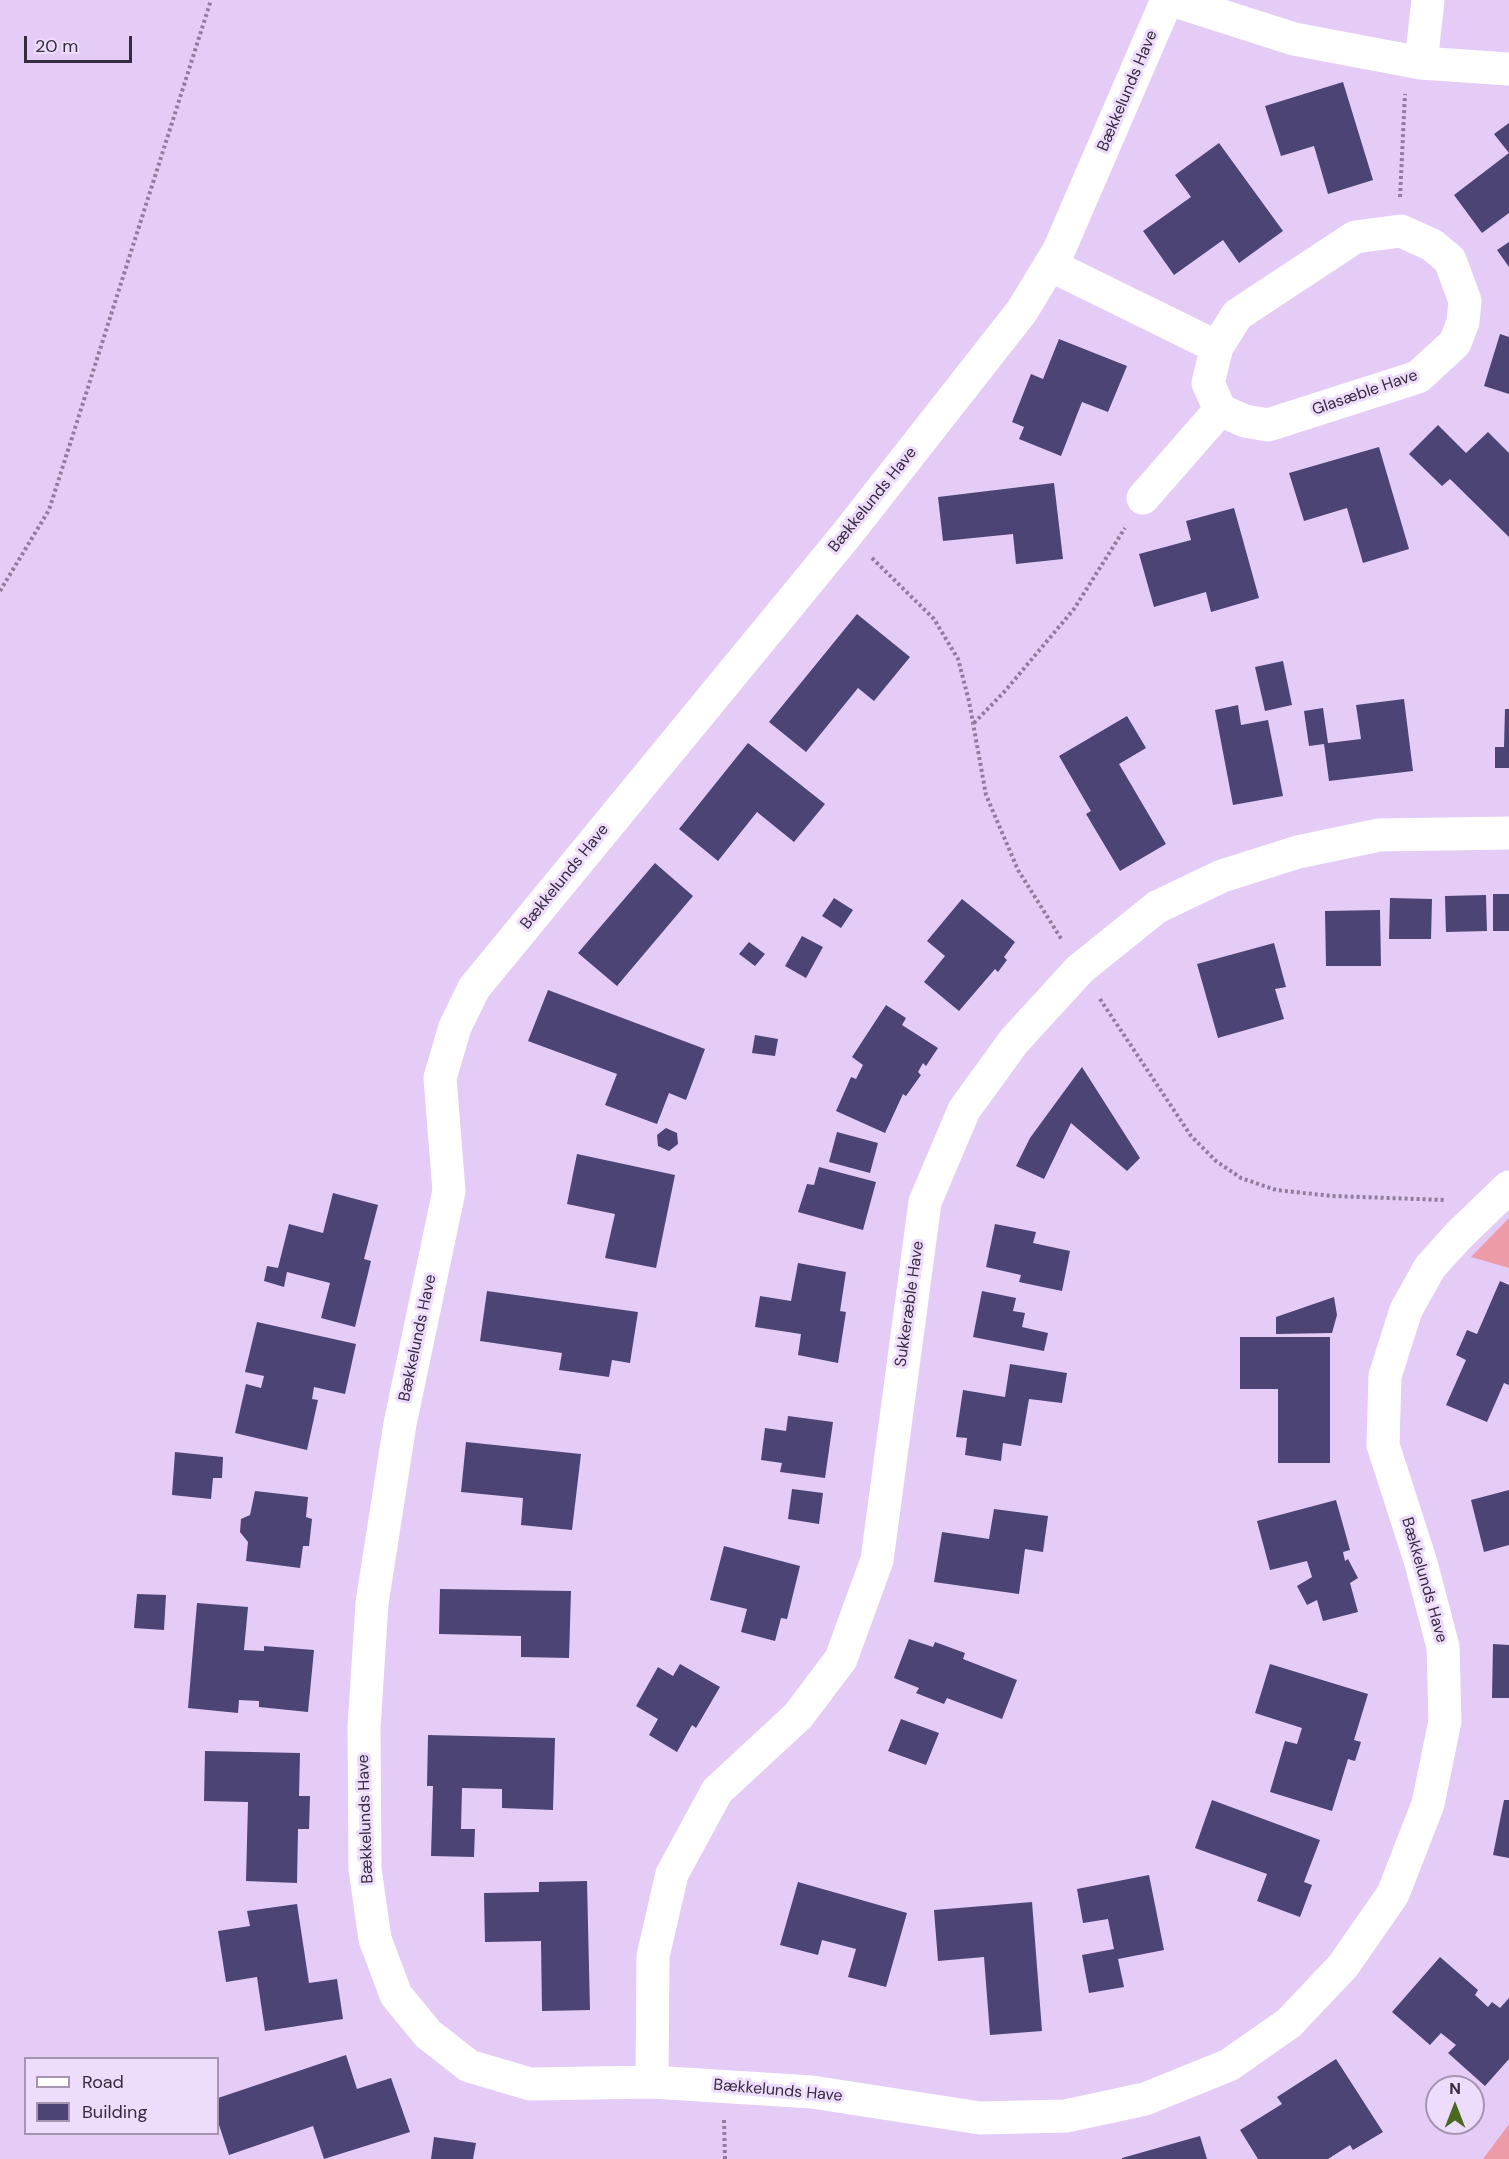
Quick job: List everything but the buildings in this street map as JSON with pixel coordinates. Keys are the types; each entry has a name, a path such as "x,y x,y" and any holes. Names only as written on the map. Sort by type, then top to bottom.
{"street":[{"name":"Bækkelunds Have","path":"1167,0 1059,250 1022,311 847,534 474,988 454,1028 440,1078 449,1191 400,1424 372,1603 364,1728 365,1869 375,1939 396,1995 428,2034 469,2066 530,2084 652,2082 812,2092 980,2118 1066,2116 1145,2099 1229,2065 1289,2023 1343,1966 1393,1894 1428,1804 1445,1720 1443,1647 1421,1563 1383,1445 1385,1376 1406,1310 1430,1268 1459,1234 1509,1187"},
{"path":"1172,0 1294,39 1414,62 1509,69"},
{"path":"1414,62 1428,0"},
{"path":"1143,498 1220,410 1208,384 1217,347 1237,315 1356,237 1398,231"},
{"name":"Glasæble Have","path":"1220,410 1245,421 1268,425 1418,377 1455,343 1463,322 1466,301 1460,280 1450,260 1432,245 1398,231"},
{"path":"1050,265 1217,347"},
{"name":"Sukkeræble Have","path":"652,2082 653,1956 672,1874 717,1791 798,1716 841,1659 877,1560 925,1202 964,1110 1014,1041 1080,969 1157,907 1222,876 1298,852 1379,835 1509,833"}],"path":[{"path":"0,591 49,510 211,0"},
{"path":"1398,231 1414,62"},
{"path":"973,723 1005,691 1074,609 1143,498"}],"shaded area":[{"path":"1509,1218 1509,1268 1471,1257"},
{"path":"1509,2124 1509,2159 1483,2159"}]}
